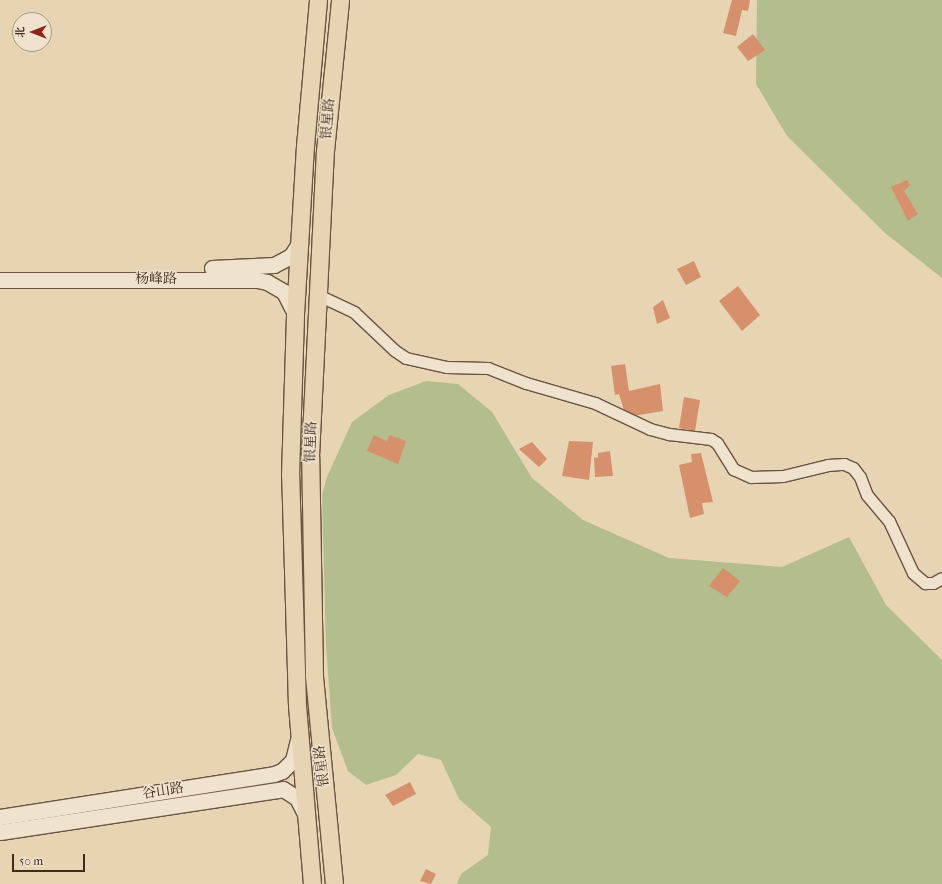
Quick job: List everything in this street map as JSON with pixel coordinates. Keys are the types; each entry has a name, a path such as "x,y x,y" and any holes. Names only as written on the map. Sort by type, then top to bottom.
{"main road":[{"name":"银星路","path":"312,884 299,731 290,475 295,314 305,146 318,0"},
{"name":"银星路","path":"334,884 314,675 310,456 325,151 340,0"},
{"name":"杨峰路","path":"0,270 259,268 284,261 296,250 300,242"},
{"name":"杨峰路","path":"0,280 257,280 272,284 284,292 295,314"},
{"name":"谷山路","path":"0,817 274,774 282,771 293,760 299,731"},
{"name":"谷山路","path":"0,832 283,789 297,798 307,820"}],"street":[{"path":"318,295 354,312 394,350 406,358 447,367 488,368 526,384 595,403 650,428 669,434 711,439 717,443 733,469 751,477 783,476 828,464 844,464 853,468 860,477 867,495 889,521 913,573 925,583 933,583 942,578"}],"green space":[{"path":"757,0 942,0 942,278 885,233 787,136 756,84"},
{"path":"426,381 458,384 492,412 532,478 583,520 669,558 782,567 849,537 886,605 942,660 942,884 457,884 461,874 488,855 491,827 459,799 441,760 418,754 396,775 366,785 348,771 332,728 326,645 322,495 327,477 352,422 389,395"}],"building":[{"path":"732,0 750,0 748,11 742,10 736,36 723,33"},
{"path":"753,34 765,50 748,61 737,47"},
{"path":"907,180 910,185 904,191 918,214 908,221 891,187"},
{"path":"694,261 701,277 686,285 677,269"},
{"path":"738,286 760,315 742,331 719,301"},
{"path":"663,300 670,318 657,324 653,307"},
{"path":"625,364 629,391 660,384 663,411 626,417 619,394 615,395 611,366"},
{"path":"684,397 700,400 695,431 679,428"},
{"path":"374,435 387,441 390,435 406,441 398,464 367,451"},
{"path":"569,441 593,442 589,480 562,476"},
{"path":"532,442 547,459 539,467 519,449"},
{"path":"610,451 613,476 595,477 594,457 598,458 598,453"},
{"path":"701,453 713,502 702,503 704,514 690,518 679,465 692,462 691,454"},
{"path":"723,568 740,581 727,597 709,586"},
{"path":"410,782 416,794 393,806 385,795"},
{"path":"426,869 436,874 431,884 420,881"}]}
